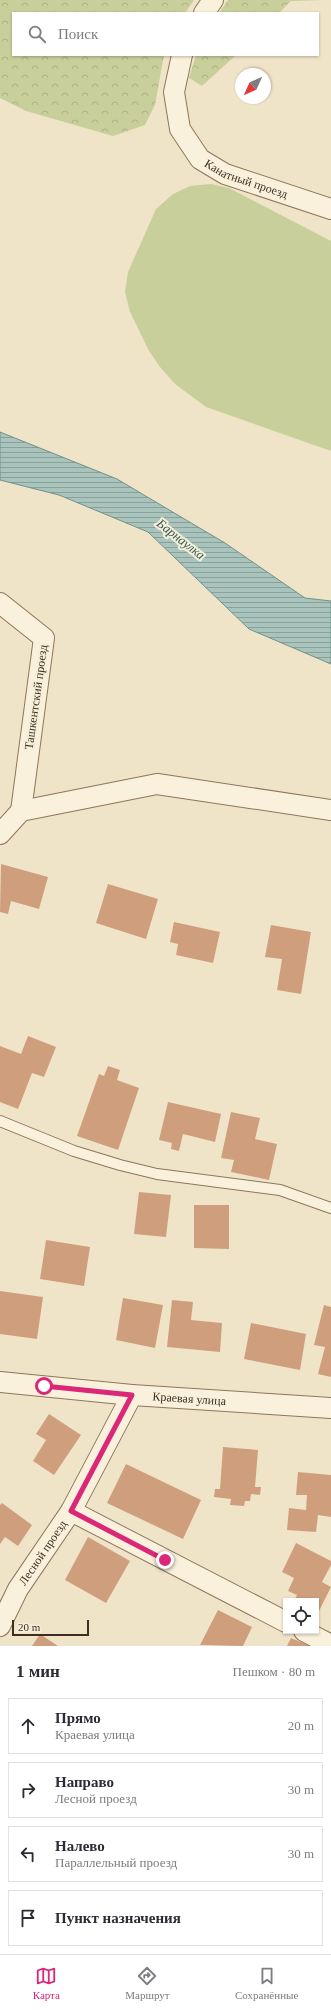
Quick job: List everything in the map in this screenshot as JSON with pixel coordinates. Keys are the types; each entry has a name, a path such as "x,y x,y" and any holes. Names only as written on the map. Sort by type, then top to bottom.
{"street":[{"path":"205,12 213,0"},
{"name":"Канатный проезд","path":"182,56 174,92 180,129 200,159 225,174 331,209"},
{"name":"Ташкентский проезд","path":"0,603 44,638 20,811"},
{"path":"0,834 20,811 156,784 331,810"},
{"name":"Краевая улица","path":"0,1382 132,1395 331,1408"},
{"name":"Лесной проезд","path":"0,1626 18,1589 71,1511 132,1395"},
{"path":"71,1511 283,1620"},
{"path":"310,1634 331,1645"}],"lane":[{"path":"0,1121 74,1151 120,1165 157,1174 280,1190 331,1208"}],"green space":[{"path":"0,0 194,0 186,12 12,12 12,56 164,56 155,105 145,125 113,136 26,111 0,98"},
{"path":"228,0 324,0 291,1 280,12 220,12"},
{"path":"196,56 235,56 202,86 189,78"},
{"path":"211,184 229,188 331,241 331,451 206,407 175,384 160,367 149,351 130,312 125,292 128,272 156,209 173,194 190,186"}],"water":[{"name":"Барнаулка","path":"0,432 117,479 225,543 305,598 331,601 331,664 249,629 148,532 59,495 0,480"}],"building":[{"path":"1,864 48,877 39,909 11,901 8,914 0,912"},
{"path":"108,884 158,899 146,939 96,923"},
{"path":"174,922 220,932 213,963 176,955 178,944 170,942"},
{"path":"271,925 311,932 301,994 277,990 282,959 265,957"},
{"path":"28,1036 56,1047 44,1077 32,1073 18,1109 0,1102 0,1046 21,1054"},
{"path":"108,1066 120,1070 117,1080 139,1088 118,1150 77,1136 99,1074 104,1076"},
{"path":"168,1102 221,1114 215,1142 183,1134 179,1151 171,1149 172,1143 159,1140"},
{"path":"231,1112 260,1118 255,1139 277,1144 269,1180 231,1172 234,1160 221,1158"},
{"path":"139,1192 171,1195 166,1237 134,1234"},
{"path":"194,1205 229,1205 229,1249 194,1248"},
{"path":"46,1240 90,1247 84,1286 40,1279"},
{"path":"0,1291 43,1297 37,1339 0,1334"},
{"path":"123,1298 163,1305 155,1348 116,1340"},
{"path":"172,1300 193,1302 191,1320 222,1323 220,1352 167,1347"},
{"path":"324,1305 331,1307 331,1377 318,1374 325,1347 314,1345"},
{"path":"251,1323 306,1334 300,1370 244,1359"},
{"path":"49,1414 81,1435 54,1475 33,1461 46,1440 36,1434"},
{"path":"223,1447 258,1450 255,1487 261,1487 260,1495 251,1494 250,1501 245,1501 244,1506 230,1505 231,1499 214,1497 215,1489 220,1489"},
{"path":"126,1464 201,1500 183,1539 107,1503"},
{"path":"298,1472 331,1475 331,1517 318,1515 316,1532 287,1530 289,1508 306,1510 307,1495 296,1495"},
{"path":"2,1503 32,1525 18,1546 5,1537 0,1544 0,1505"},
{"path":"88,1537 130,1561 106,1603 65,1580"},
{"path":"296,1543 331,1561 331,1565 322,1582 331,1587 319,1611 319,1598 296,1598 297,1595 288,1591 294,1578 282,1572"},
{"path":"218,1610 252,1627 243,1646 200,1645"},
{"path":"40,1634 58,1646 32,1646"},
{"path":"291,1638 308,1645 308,1646 287,1646"}],"route":[{"path":"44,1386 132,1395 71,1511 165,1560"}]}
